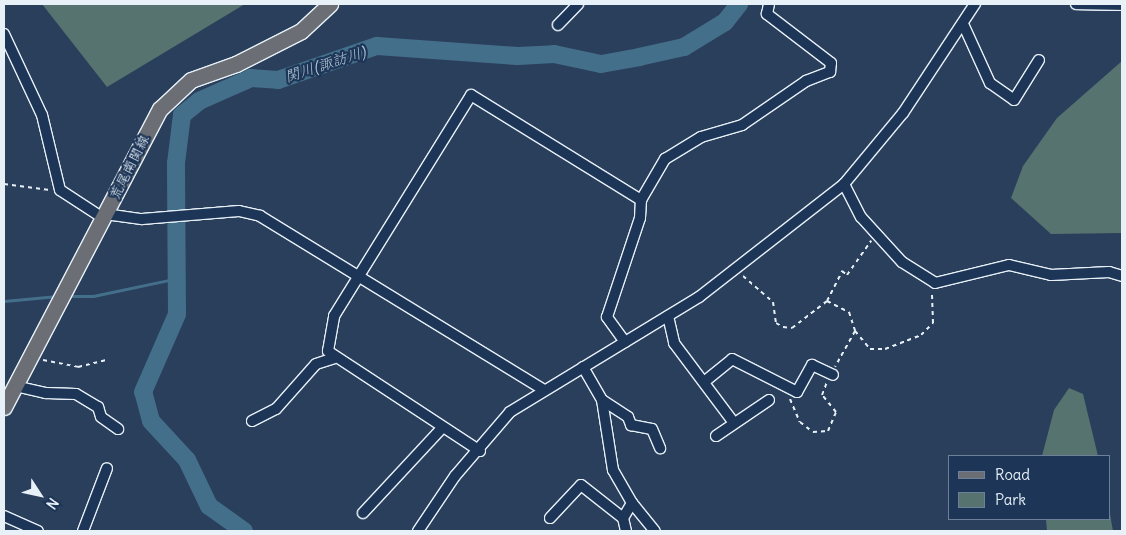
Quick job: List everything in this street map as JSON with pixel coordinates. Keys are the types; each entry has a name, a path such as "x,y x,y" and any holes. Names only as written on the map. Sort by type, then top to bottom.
{"main road":[{"name":"荒尾南関線","path":"4,407 76,266 160,109 177,90 301,31 330,4"}],"street":[{"path":"558,25 578,4"},
{"path":"625,342 607,317 640,218 641,200 665,159 679,148 742,125 806,81 830,72 831,63 767,14 769,4"},
{"path":"418,531 455,476 480,452 510,412 542,389 583,367 668,316 735,269 844,184 903,113 964,26 975,4"},
{"path":"1076,4 1122,5"},
{"path":"964,26 990,83 1014,100 1039,60"},
{"path":"4,34 42,115 60,190 104,216 142,219 239,211 260,216 542,389"},
{"path":"480,452 334,358 328,351 330,329 359,276 471,95 641,200"},
{"path":"844,184 861,217 902,262 935,283 1009,265 1051,275 1109,272 1122,276"},
{"path":"668,316 674,344 734,424"},
{"path":"252,421 276,409 316,364 334,358"},
{"path":"704,382 732,359 797,392 812,365 832,374"},
{"path":"583,367 602,400 613,470 632,503 655,531"},
{"path":"15,386 46,393 76,394 98,407 101,417 118,429"},
{"path":"602,400 628,417 631,424 652,429 660,448"},
{"path":"716,436 769,400"},
{"path":"363,514 442,428"},
{"path":"83,531 108,468"},
{"path":"550,518 582,485 623,518 626,531"},
{"path":"623,518 632,503"},
{"path":"4,516 38,531"}],"path":[{"path":"4,184 60,190"},
{"path":"735,269 773,302 776,323 783,327 792,328 827,301 842,271 847,275 878,234"},
{"path":"827,301 850,312 855,331 870,349 885,349 921,335 933,323 935,283"},
{"path":"787,387 800,422 813,432 828,431 836,412 822,395 855,331"},
{"path":"30,357 78,367 106,360"}],"green space":[{"path":"42,4 245,4 107,87"},
{"path":"1122,61 1122,233 1051,234 1011,198 1023,166 1057,118"},
{"path":"1069,388 1083,394 1098,455 1042,455 1054,410"},
{"path":"1046,520 1111,520 1113,531 1047,531"}],"waterway":[{"name":"関川(諏訪川)","path":"244,531 209,506 187,460 151,421 143,392 177,314 176,163 182,115 199,101 251,78 278,80 377,46 518,56 554,54 601,64 639,57 684,47 725,22 739,4"},
{"path":"66,296 93,296 174,279"},
{"path":"4,301 58,296"}]}
